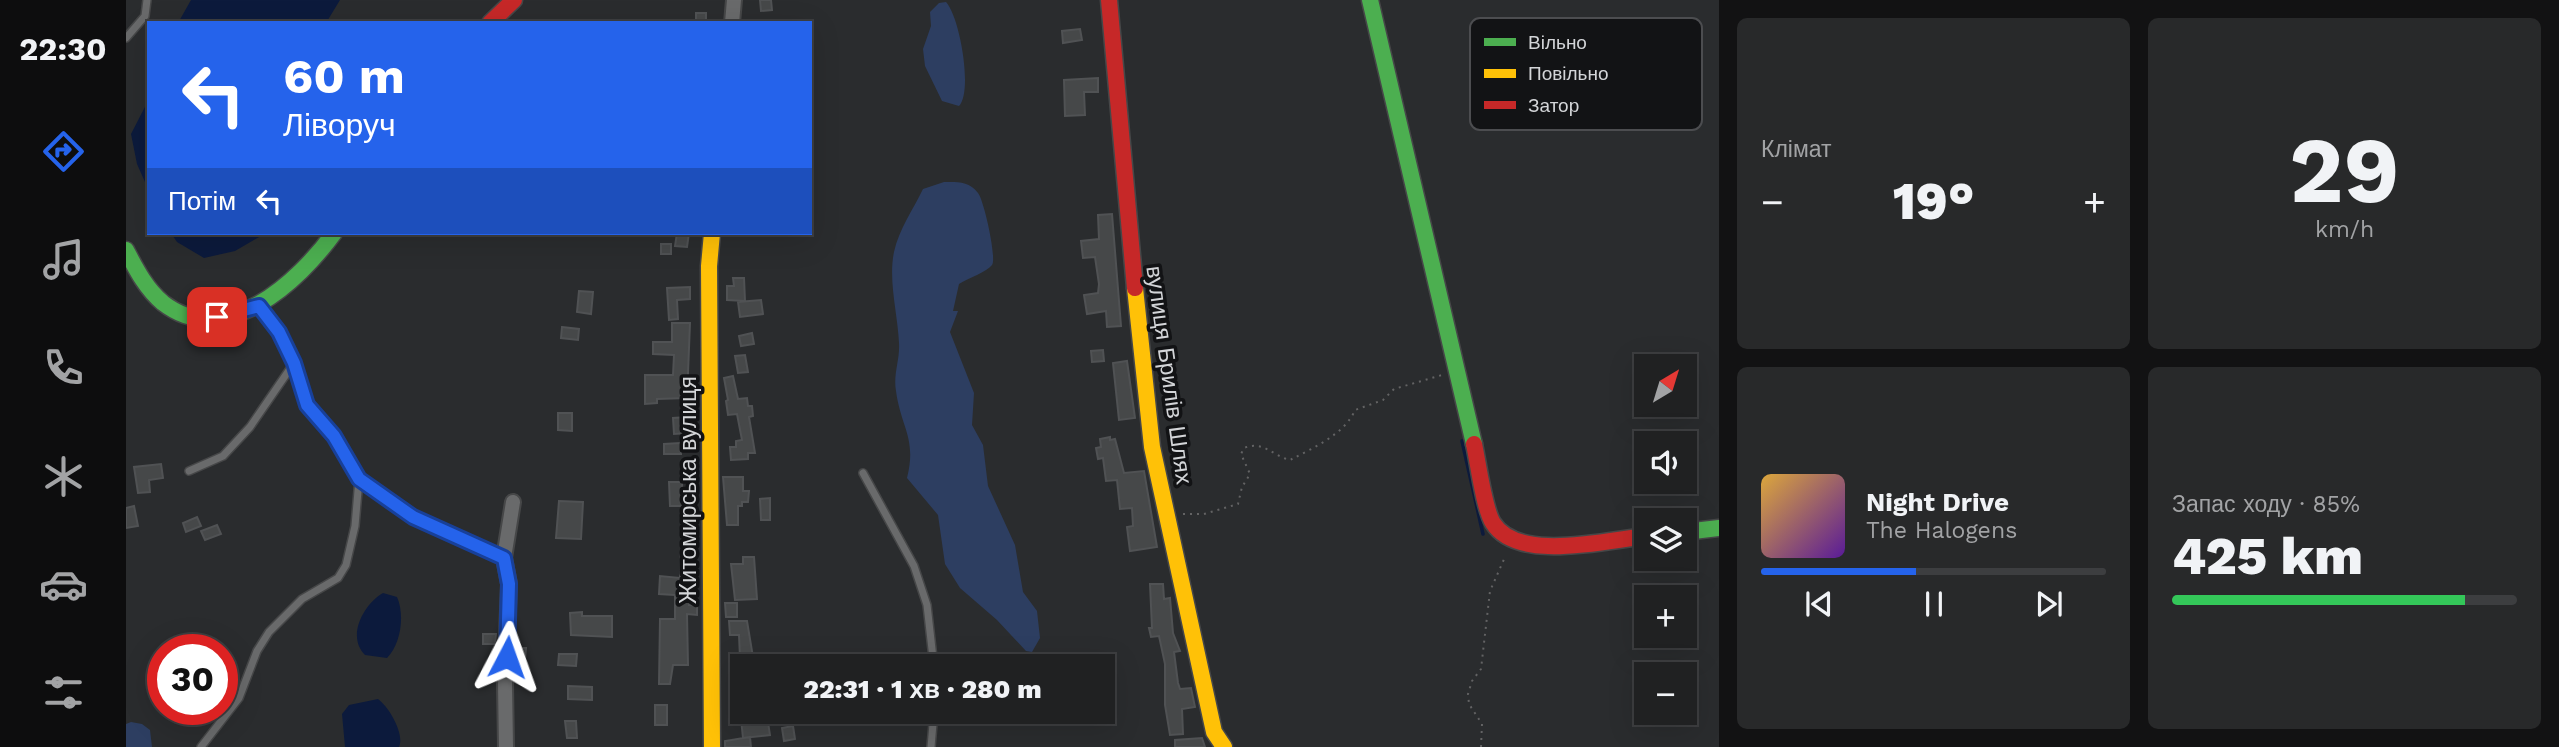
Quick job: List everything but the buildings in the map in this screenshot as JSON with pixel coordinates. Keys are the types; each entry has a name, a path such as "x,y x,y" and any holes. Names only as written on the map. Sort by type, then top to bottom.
{"street":[{"path":"493,21 514,0"},
{"path":"732,21 734,0"},
{"name":"вулиця Брилів Шлях","path":"1110,0 1135,301 1152,447 1214,732 1224,747"},
{"path":"1370,0 1486,507 1492,522 1508,539 1536,547 1634,537"},
{"path":"126,250 142,279 157,298 173,310 196,318 217,317 259,306 305,270 332,235"},
{"name":"Житомирська вулиця","path":"712,235 709,266 712,747"},
{"path":"506,747 505,684 509,584 504,558 513,502"},
{"path":"1697,531 1719,528"}],"lane":[{"path":"126,38 145,16 148,0"},
{"path":"259,306 279,332 294,363 307,405 334,436 359,479 413,517 504,558"},
{"path":"188,471 223,456 250,427 294,363"},
{"path":"863,473 914,566 927,605 933,654"},
{"path":"201,747 239,698 257,652 269,632 302,599 338,578 346,565 355,526 359,479"},
{"path":"931,747 933,724"}],"path":[{"path":"1166,512 1204,514 1238,504 1242,487 1250,474 1241,454 1244,448 1253,445 1264,447 1290,460 1321,443 1351,421 1355,410 1383,400 1394,389 1446,375"},
{"path":"1481,747 1482,724 1469,704 1468,694 1472,681 1481,669 1490,591 1504,562 1508,539"}],"shaded area":[{"path":"191,0 340,0 327,21 179,21"},
{"path":"946,2 956,23 963,54 965,86 959,106 942,101 925,66 923,49 931,26 930,12 939,3"},
{"path":"147,103 147,186 137,164 131,134"},
{"path":"944,182 963,183 975,189 981,198 989,229 992,265 959,284 953,311 958,311 950,332 974,393 972,425 983,445 988,486 1015,545 1023,592 1037,611 1040,638 1032,652 1026,651 997,620 960,588 945,564 938,515 907,478 910,464 909,443 895,385 899,343 892,263 899,235 923,189"},
{"path":"172,235 263,235 235,251 204,258 177,242"},
{"path":"383,593 397,597 401,612 396,645 387,658 365,655 357,639 357,630 364,612"},
{"path":"378,699 395,721 400,735 399,747 345,747 342,714 349,705"},
{"path":"126,724 142,724 150,730 152,747 126,747"}],"waterway":[{"path":"1462,441 1483,534"}],"traffic: fast":[{"path":"1370,0 1474,444"},
{"path":"126,250 146,285 163,303 187,316 211,319 235,315 259,304 281,289 332,235"},
{"path":"1697,531 1719,528"}],"traffic: slow":[{"path":"712,235 709,266 712,747"},
{"path":"1135,288 1152,447 1214,732 1224,747"}],"traffic: jam":[{"path":"492,21 514,0"},
{"path":"1109,0 1135,288"},
{"path":"1474,444 1490,516 1505,535 1542,546 1634,538"}],"route":[{"path":"217,317 259,306 279,332 294,363 307,405 319,422 334,436 359,479 413,517 504,558 509,584 507,657"}]}
